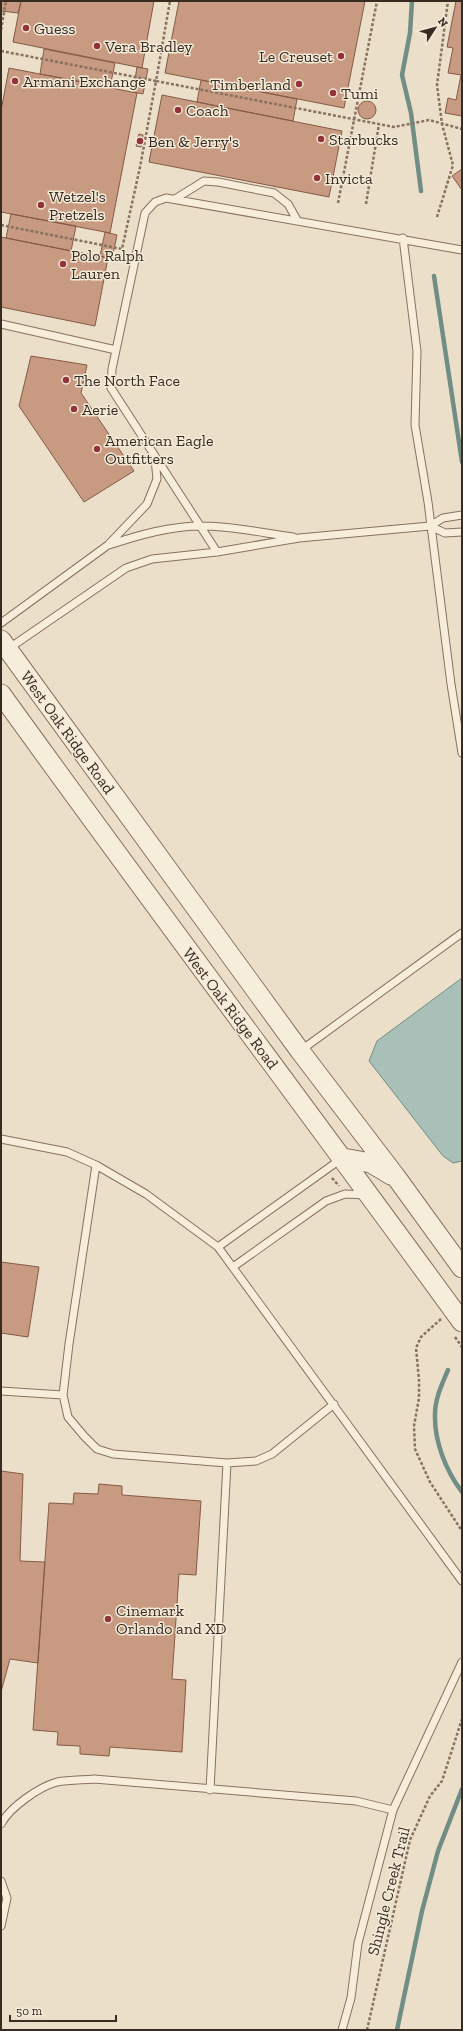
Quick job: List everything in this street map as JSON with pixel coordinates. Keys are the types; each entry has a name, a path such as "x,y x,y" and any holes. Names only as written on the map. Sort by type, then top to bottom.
{"street":[{"name":"West Oak Ridge Road","path":"3,648 462,1268"},
{"name":"West Oak Ridge Road","path":"1,694 142,890 343,1158 462,1322"},
{"path":"343,1158 371,1163 396,1177"}],"lane":[{"path":"175,199 204,181 218,182 274,193 288,204 297,220"},
{"path":"217,552 111,388 112,369 145,213 155,202 166,198 175,199 403,238 462,250"},
{"path":"403,238 417,351 415,425 462,753"},
{"path":"1,324 116,350"},
{"path":"1,623 108,545 147,504 157,479 156,459"},
{"path":"3,648 126,568 152,559 217,552 299,538 430,526 443,518 462,515"},
{"path":"108,545 148,532 200,526 227,527 299,538"},
{"path":"430,526 445,534 462,532"},
{"path":"300,1051 462,933"},
{"path":"1,1139 67,1152 96,1164 146,1194 218,1247 462,1581"},
{"path":"218,1247 343,1158"},
{"path":"96,1164 63,1396 68,1417 97,1449 113,1454 227,1463 256,1461 272,1454 334,1404"},
{"path":"233,1267 326,1200 345,1194 369,1195"},
{"path":"1,1391 63,1396"},
{"path":"210,1790 227,1463"},
{"path":"342,2030 351,1998 358,1943 393,1810 462,1662"},
{"path":"1,1822 28,1797 57,1782 94,1779 210,1790 356,1801 393,1810"},
{"path":"1,1881 7,1898 1,1926"}],"path":[{"path":"1,30 6,1"},
{"path":"1,226 122,249 140,167 170,1"},
{"path":"338,203 377,1"},
{"path":"437,217 453,165 442,124 437,85 448,1"},
{"path":"1,51 394,127 429,120 462,129"},
{"path":"366,204 379,124"},
{"path":"331,1177 339,1187"},
{"path":"442,1319 421,1338 416,1348 419,1398 414,1426 415,1449 430,1482 462,1531"},
{"name":"Shingle Creek Trail","path":"367,2030 410,1840 430,1796 442,1781 462,1719"}],"water":[{"path":"462,978 462,1161 453,1163 443,1156 369,1061 377,1041"}],"building":[{"path":"1,1 21,1 18,13 1,11"},
{"path":"21,1 154,1 142,68 13,42"},
{"path":"179,1 365,1 344,108 165,73"},
{"path":"456,1 462,1 462,116 445,113 448,98 456,100 461,75 448,73 453,48 447,47"},
{"path":"44,49 115,63 110,87 40,74"},
{"path":"137,67 148,69 143,94 133,92"},
{"path":"9,68 137,93 110,233 1,212 1,111"},
{"path":"201,80 297,99 293,121 197,102"},
{"path":"162,95 342,131 329,197 149,162"},
{"path":"363,101 371,101 376,106 374,117 371,119 363,119 358,114 358,106"},
{"name":"Ben & Jerry's","path":"139,134 143,135 141,147 136,146"},
{"path":"462,169 462,190 452,176"},
{"path":"11,214 76,226 71,251 6,238"},
{"path":"105,232 117,235 112,259 100,256"},
{"path":"1,237 108,258 95,326 1,307"},
{"path":"31,356 87,365 81,393 134,471 84,502 19,406"},
{"path":"1,1262 39,1267 28,1337 1,1333"},
{"path":"1,1471 23,1474 20,1561 45,1562 38,1663 10,1659 1,1692"},
{"name":"Cinemark Orlando and XD","path":"99,1484 122,1486 122,1495 201,1501 196,1575 179,1574 172,1679 186,1680 182,1752 110,1747 109,1756 80,1754 80,1746 57,1745 58,1732 33,1730 49,1503 73,1504 74,1493 98,1494"}],"waterway":[{"path":"412,1 410,33 402,75 411,113 421,191"},
{"path":"434,276 462,462"},
{"path":"448,1370 436,1403 435,1424 442,1455 451,1475 462,1492"},
{"path":"397,2030 422,1911 438,1851 462,1789"}],"place":[{"name":"Guess","path":"26,28"},
{"name":"Vera Bradley","path":"97,46"},
{"name":"Le Creuset","path":"341,56"},
{"name":"Armani Exchange","path":"15,81"},
{"name":"Timberland","path":"299,84"},
{"name":"Tumi","path":"333,93"},
{"name":"Coach","path":"178,110"},
{"name":"Starbucks","path":"321,139"},
{"name":"Ben & Jerry's","path":"140,141"},
{"name":"Invicta","path":"317,178"},
{"name":"Wetzel's Pretzels","path":"41,205"},
{"name":"Polo Ralph Lauren","path":"63,264"},
{"name":"The North Face","path":"66,380"},
{"name":"Aerie","path":"74,409"},
{"name":"American Eagle Outfitters","path":"97,449"},
{"name":"Cinemark Orlando and XD","path":"108,1619"}]}
